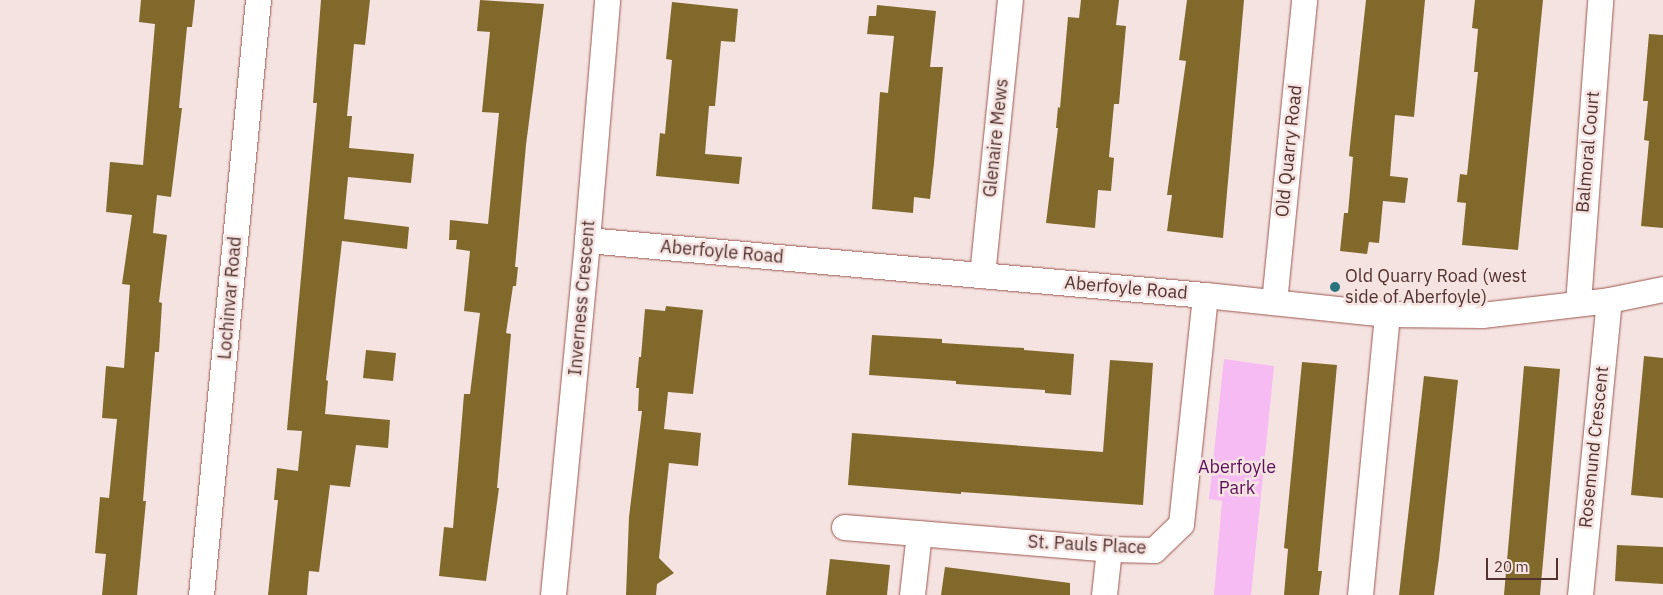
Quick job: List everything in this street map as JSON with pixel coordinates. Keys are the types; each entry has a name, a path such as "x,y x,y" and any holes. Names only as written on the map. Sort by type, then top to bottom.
{"street":[{"name":"Lochinvar Road","path":"201,595 258,0"},
{"name":"Inverness Crescent","path":"553,595 587,240 607,0"},
{"name":"Glenaire Mews","path":"982,275 1010,0"},
{"name":"Old Quarry Road","path":"1274,302 1304,0"},
{"name":"Balmoral Court","path":"1578,304 1600,0"},
{"name":"Aberfoyle Road","path":"587,240 1206,295 1387,314 1482,315 1609,300 1663,289"},
{"name":"St. Pauls Place","path":"844,527 1109,549 1154,550 1181,524 1206,295"},
{"name":"Rosemund Crescent","path":"1580,595 1609,300"},
{"path":"1360,595 1387,314"},
{"path":"912,595 919,533"},
{"path":"1104,595 1109,549"}],"green space":[{"name":"Aberfoyle Park","path":"1224,359 1274,366 1251,595 1214,595 1222,501 1209,499"}],"building":[{"path":"141,0 195,0 192,27 187,27 179,108 182,108 171,197 157,195 153,233 167,235 159,302 162,303 159,352 155,352 143,501 146,501 137,595 102,595 106,554 95,553 100,497 109,498 117,419 102,418 106,366 124,368 130,285 122,284 132,215 106,212 110,162 143,165 155,24 139,22"},
{"path":"321,0 370,0 365,45 354,44 347,116 352,116 349,148 414,154 411,183 348,177 344,219 409,227 407,249 342,241 326,380 328,381 325,414 390,420 388,448 356,445 350,487 330,485 319,572 309,571 307,595 268,595 278,500 274,500 277,468 298,471 302,431 287,430 317,103 313,103"},
{"path":"480,0 544,4 526,145 515,267 518,267 516,286 513,286 506,333 511,334 497,488 499,488 486,581 439,576 444,527 453,528 464,394 470,394 480,313 464,311 470,251 456,249 457,240 449,240 450,220 488,224 499,113 482,112 490,32 477,31"},
{"path":"1081,0 1119,0 1116,25 1126,26 1119,104 1114,104 1109,157 1114,158 1111,191 1098,190 1095,228 1046,223 1058,128 1056,128 1058,107 1060,108 1068,17 1079,18"},
{"path":"1187,0 1244,0 1223,238 1167,231 1172,195 1167,195 1186,61 1179,60"},
{"path":"1366,0 1425,0 1414,117 1395,115 1390,176 1408,178 1405,203 1383,201 1379,243 1369,242 1367,254 1340,251 1344,213 1348,213 1353,157 1349,156"},
{"path":"1475,0 1543,0 1518,250 1462,245 1466,203 1457,202 1460,174 1467,175 1478,72 1474,72 1478,29 1472,28"},
{"path":"672,2 738,9 735,42 721,41 715,106 709,106 705,154 742,157 739,184 656,176 660,133 665,134 672,60 666,59"},
{"path":"877,5 936,11 930,67 943,67 930,199 914,197 913,213 872,209 880,92 888,93 894,36 867,34 869,16 876,16"},
{"path":"1649,34 1663,35 1663,228 1641,226 1649,141 1644,140 1648,101 1643,101"},
{"path":"666,306 703,310 693,394 668,392 664,429 701,433 698,466 669,463 659,558 674,573 657,584 656,595 626,595 629,517 642,411 638,411 639,388 636,388 645,309 665,311"},
{"path":"872,335 942,339 942,343 1024,348 1024,350 1074,354 1071,395 1045,393 1045,390 956,384 956,381 869,375"},
{"path":"366,350 396,353 393,381 363,378"},
{"path":"1644,356 1663,358 1663,498 1631,495"},
{"path":"1110,360 1153,363 1143,505 848,485 852,433 1103,452"},
{"path":"1302,362 1337,365 1318,571 1322,571 1319,595 1284,595 1288,549 1284,548"},
{"path":"1524,366 1560,369 1540,595 1504,595"},
{"path":"1424,376 1458,380 1439,558 1434,595 1399,595"},
{"path":"1617,545 1663,547 1663,584 1615,581"},
{"path":"830,559 890,565 887,595 826,595"},
{"path":"945,567 1070,583 1070,595 941,595"}],"place":[{"name":"Old Quarry Road (west side of Aberfoyle)","path":"1335,287"}]}
